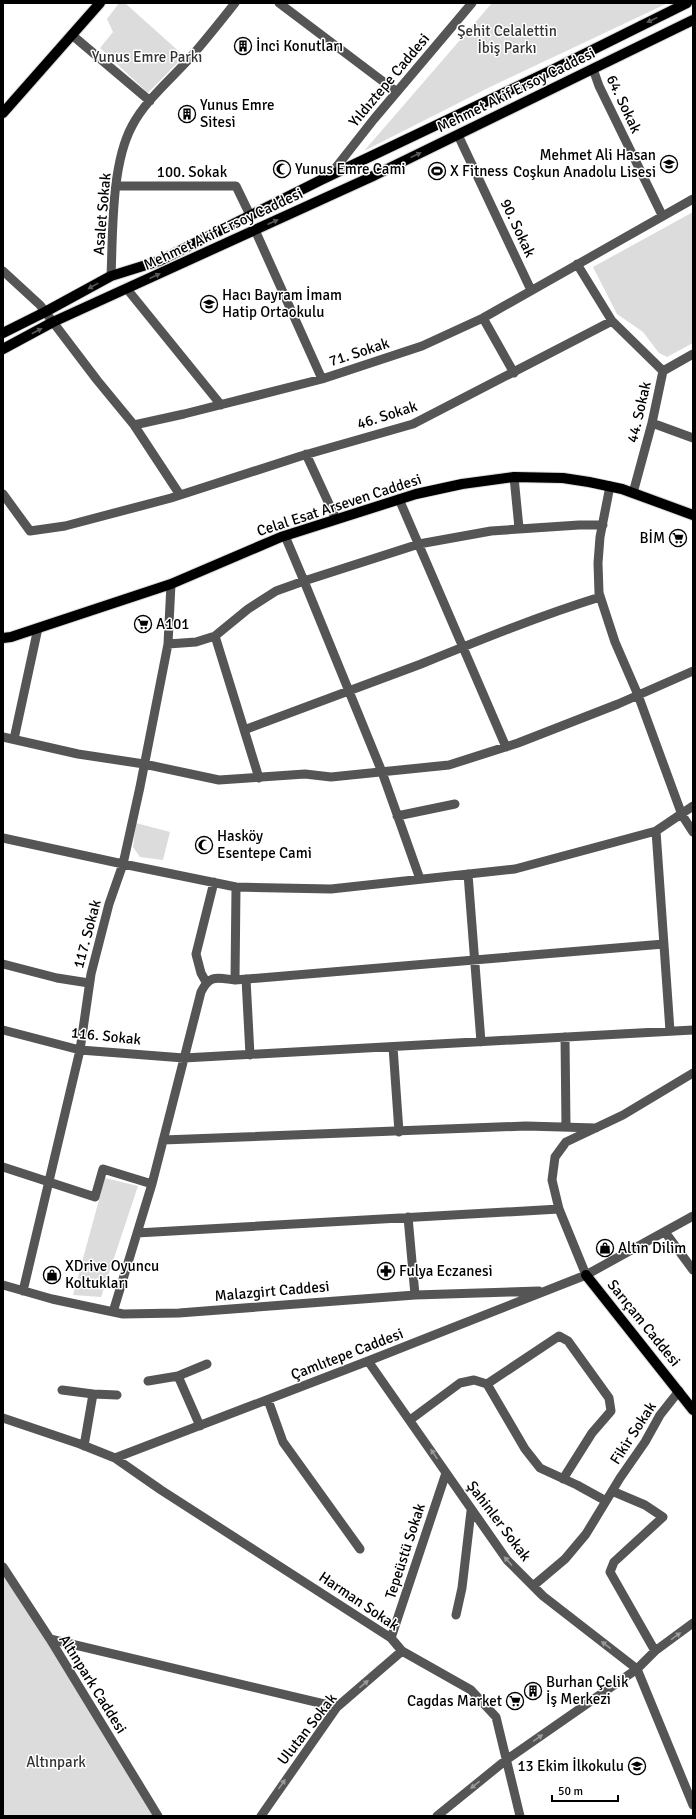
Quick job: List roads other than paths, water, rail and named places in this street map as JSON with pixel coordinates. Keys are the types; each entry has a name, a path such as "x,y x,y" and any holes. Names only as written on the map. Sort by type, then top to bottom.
{"main road":[{"name":"Mehmet Akif Ersoy Caddesi","path":"3,333 111,276 159,261 330,175 550,71 687,3"},
{"path":"5,108 72,35 96,4"},
{"name":"Mehmet Akif Ersoy Caddesi","path":"3,349 53,322 458,136 693,20"},
{"name":"Celal Esat Arseven Caddesi","path":"3,638 171,584 285,536 399,499 462,484 514,477 563,478 610,486 693,515"},
{"name":"Sarıçam Caddesi","path":"586,1274 680,1391 693,1410"}],"street":[{"name":"Asalet Sokak","path":"111,276 116,186 123,151 132,126 150,101 194,54 235,3"},
{"path":"279,3 397,92"},
{"name":"Yıldıztepe Caddesi","path":"330,175 472,3"},
{"path":"72,35 150,101"},
{"name":"64. Sokak","path":"593,69 599,86 662,215"},
{"name":"90. Sokak","path":"458,136 531,290"},
{"name":"100. Sokak","path":"116,186 236,186 250,215"},
{"name":"71. Sokak","path":"134,425 221,405 322,379 422,346 483,318 662,215 693,199"},
{"path":"255,230 322,379"},
{"path":"577,264 612,321 663,371"},
{"path":"3,271 40,304 97,380 134,425 180,495"},
{"path":"127,289 221,405"},
{"path":"483,318 514,373"},
{"name":"46. Sokak","path":"3,494 30,531 65,526 180,495 306,454 413,424 612,321"},
{"name":"44. Sokak","path":"633,493 652,423 663,371 693,354"},
{"path":"652,423 693,438"},
{"path":"306,454 336,519"},
{"path":"514,477 519,528"},
{"path":"610,486 598,562 600,597 615,642 638,695 682,815 693,832"},
{"path":"399,499 506,747"},
{"path":"168,644 196,642 214,636 253,605 276,591 419,544 491,531 519,528 603,525"},
{"path":"285,536 382,772 420,879"},
{"name":"117. Sokak","path":"23,1291 80,1050 90,983 109,904 123,864 144,764 168,644 171,584"},
{"path":"244,730 550,613 600,597"},
{"path":"14,739 38,628"},
{"path":"214,636 259,778"},
{"path":"3,737 78,754 144,764 219,780 305,774 331,777 448,765 506,747 638,695 693,670"},
{"path":"397,816 456,804"},
{"path":"3,838 236,887 331,888 515,869 656,831 682,815 693,806"},
{"path":"656,831 670,1031"},
{"path":"468,874 481,1042"},
{"path":"206,982 201,973 196,954 214,882"},
{"path":"235,980 236,887"},
{"path":"113,1312 152,1184 201,992 206,982 214,978 235,980 664,944"},
{"path":"3,964 57,978 90,983"},
{"path":"246,979 250,1055"},
{"name":"116. Sokak","path":"3,1030 80,1050 184,1058 693,1030"},
{"path":"565,1037 566,1127"},
{"path":"393,1047 399,1132"},
{"path":"586,1274 559,1208 552,1180 555,1157 566,1142 623,1115 693,1073"},
{"path":"163,1140 526,1126 596,1128"},
{"path":"3,1167 95,1197 103,1169 152,1184"},
{"path":"137,1233 559,1208"},
{"name":"Çamlıtepe Caddesi","path":"115,1458 546,1291 586,1274 693,1216"},
{"path":"408,1217 415,1295"},
{"path":"666,1232 693,1270"},
{"name":"Malazgirt Caddesi","path":"3,1285 52,1299 123,1314 179,1313 415,1295 546,1291"},
{"path":"488,1384 559,1336 568,1341 609,1398 611,1411 592,1433 564,1480"},
{"name":"Şahinler Sokak","path":"368,1361 446,1472 471,1511 507,1560 543,1596 637,1669"},
{"path":"148,1380 178,1376 207,1364"},
{"path":"178,1376 200,1426"},
{"path":"410,1420 460,1383 474,1380 488,1384 525,1449 540,1468 606,1501"},
{"path":"62,1390 117,1395"},
{"name":"Fikir Sokak","path":"534,1586 565,1560 586,1534 612,1491 645,1442 660,1415 680,1391"},
{"path":"84,1446 93,1394"},
{"path":"268,1400 283,1442 360,1549"},
{"path":"3,1418 115,1458"},
{"name":"Harman Sokak","path":"115,1458 391,1638 402,1651 471,1690 496,1718 520,1816"},
{"name":"Tepeüstü Sokak","path":"391,1638 446,1472"},
{"path":"612,1491 645,1505 663,1517 614,1562 610,1572 655,1651"},
{"path":"456,1615 462,1588 471,1511"},
{"name":"Altınpark Caddesi","path":"3,1567 50,1639 158,1816"},
{"path":"437,1816 506,1760 637,1669 655,1651 693,1623"},
{"path":"50,1639 337,1707"},
{"name":"Ulutan Sokak","path":"261,1816 337,1707 402,1651"},
{"path":"637,1669 693,1805"}],"place":[{"name":"İnci Konutları","path":"243,46"},
{"name":"Yunus Emre Sitesi","path":"187,114"},
{"name":"Mehmet Ali Hasan Coşkun Anadolu Lisesi","path":"669,164"},
{"name":"Yunus Emre Cami","path":"282,169"},
{"name":"X Fitness","path":"437,171"},
{"name":"Hacı Bayram İmam Hatip Ortaokulu","path":"209,304"},
{"name":"BİM","path":"678,538"},
{"name":"A101","path":"143,624"},
{"name":"Hasköy Esentepe Cami","path":"204,845"},
{"name":"Altın Dilim","path":"605,1248"},
{"name":"Fulya Eczanesi","path":"386,1271"},
{"name":"XDrive Oyuncu Koltukları","path":"52,1275"},
{"name":"Burhan Çelik İş Merkezi","path":"533,1691"},
{"name":"Cagdas Market","path":"515,1701"},
{"name":"13 Ekim İlkokulu","path":"637,1766"}],"park label":[{"name":"Şehit Celalettin İbiş Parkı","path":"507,40"},
{"name":"Yunus Emre Parkı","path":"147,57"},
{"name":"Altınpark","path":"56,1762"}]}
